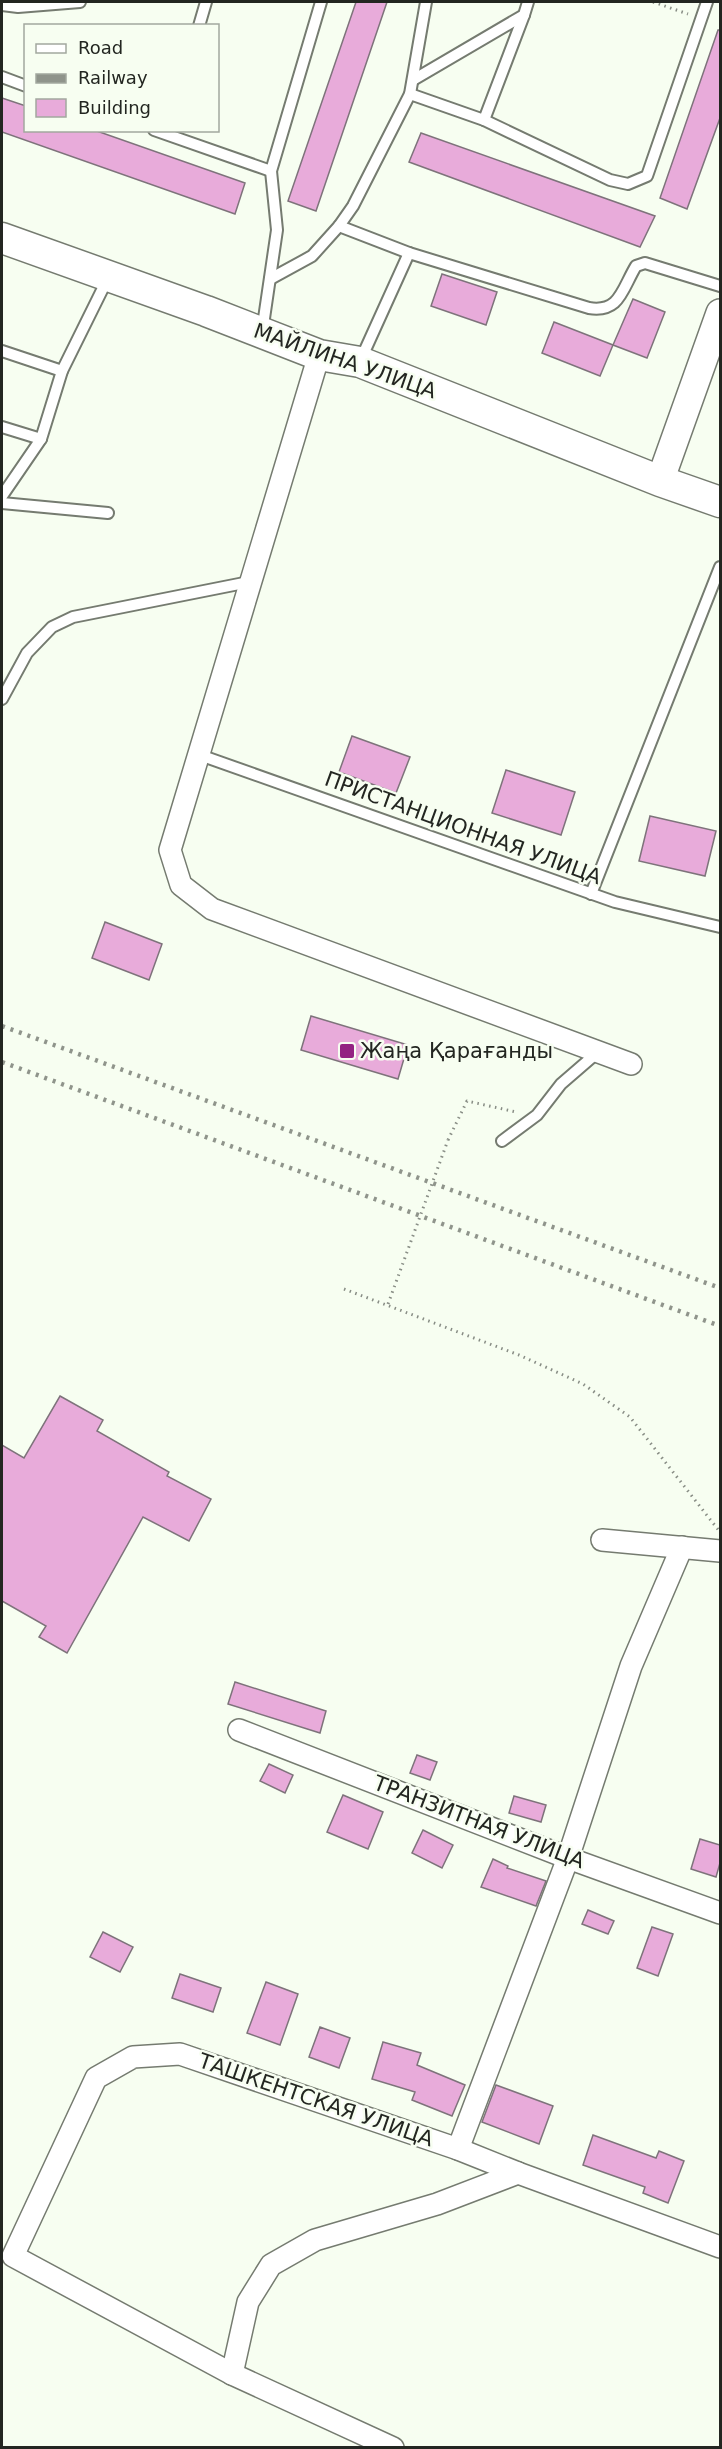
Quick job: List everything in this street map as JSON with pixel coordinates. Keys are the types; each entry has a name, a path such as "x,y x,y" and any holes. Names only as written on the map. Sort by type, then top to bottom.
{"main road":[{"name":"МАЙЛИНА УЛИЦА","path":"2,238 319,355 360,362 660,481 720,502"}],"street":[{"path":"660,481 720,313"},
{"path":"319,355 197,754 170,850 181,885 212,909 632,1064"},
{"path":"602,1540 720,1551"},
{"path":"458,2149 568,1858 631,1666 682,1547"},
{"name":"ТРАНЗИТНАЯ УЛИЦА","path":"239,1730 568,1858 720,1913"},
{"name":"ТАШКЕНТСКАЯ УЛИЦА","path":"7,2253 96,2078 133,2057 180,2054 458,2149 720,2247"},
{"path":"232,2374 248,2302 272,2265 315,2240 437,2204 518,2173"},
{"path":"7,2253 232,2374 393,2448"}],"lane":[{"path":"2,5 18,7 80,2"},
{"path":"200,24 206,2"},
{"path":"262,333 277,230 271,171 321,2"},
{"path":"270,279 312,256 339,226 353,206 410,94 426,2"},
{"path":"484,120 528,2"},
{"path":"410,94 484,120 610,180 628,184 647,176 707,2"},
{"path":"413,80 524,15"},
{"path":"2,77 24,85"},
{"path":"160,132 271,171"},
{"path":"339,226 409,253 589,308 602,310 616,303 636,266 645,263 720,286"},
{"path":"360,362 409,253"},
{"path":"2,496 41,439 62,371 108,278"},
{"path":"2,351 62,371"},
{"path":"2,427 41,439"},
{"path":"2,503 108,513"},
{"path":"591,894 720,567"},
{"path":"2,699 27,653 52,627 73,617 249,582"},
{"name":"ПРИСТАНЦИОННАЯ УЛИЦА","path":"197,754 615,902 720,927"},
{"path":"502,1142 537,1115 561,1084 598,1052"}],"path":[{"path":"653,2 701,19"},
{"path":"388,1304 448,1140 467,1101 537,1115"},
{"path":"344,1289 519,1355 584,1384 630,1417 720,1533"}],"building":[{"path":"356,2 387,2 316,211 288,201"},
{"path":"718,30 720,30 720,118 687,209 660,198"},
{"path":"2,98 24,105 24,132 100,132 245,183 235,214 2,132"},
{"path":"421,133 655,216 640,247 409,162"},
{"path":"442,274 497,292 486,325 431,306"},
{"path":"633,299 665,312 647,358 613,345"},
{"path":"554,322 613,345 600,376 542,353"},
{"path":"352,736 410,757 396,793 339,772"},
{"path":"506,770 575,792 561,835 492,813"},
{"path":"650,816 716,831 705,876 639,861"},
{"path":"105,922 162,944 149,980 92,958"},
{"path":"311,1016 408,1045 398,1079 301,1050"},
{"path":"60,1396 103,1420 97,1431 169,1472 167,1476 211,1499 189,1541 143,1517 67,1653 39,1637 46,1626 2,1601 2,1445 24,1458"},
{"path":"235,1682 326,1711 320,1733 228,1704"},
{"path":"417,1755 437,1762 430,1780 410,1773"},
{"path":"269,1764 293,1775 285,1793 260,1781"},
{"path":"343,1795 383,1812 368,1849 327,1832"},
{"path":"514,1796 546,1805 541,1822 509,1813"},
{"path":"423,1830 453,1845 442,1868 412,1853"},
{"path":"700,1839 720,1845 720,1863 716,1877 691,1869"},
{"path":"493,1859 508,1866 507,1868 546,1881 536,1906 481,1887"},
{"path":"588,1910 614,1921 608,1934 582,1924"},
{"path":"652,1927 673,1934 658,1976 637,1968"},
{"path":"103,1932 133,1947 120,1972 90,1957"},
{"path":"180,1974 221,1988 213,2012 172,1998"},
{"path":"266,1982 298,1994 280,2045 247,2033"},
{"path":"320,2027 350,2038 339,2068 309,2057"},
{"path":"383,2042 421,2053 417,2065 465,2085 452,2116 412,2100 415,2092 372,2079"},
{"path":"496,2085 553,2106 539,2144 482,2122"},
{"path":"593,2135 656,2158 659,2151 684,2161 668,2203 643,2193 645,2187 583,2165"}],"railway":[{"path":"2,1026 720,1288"},
{"path":"2,1062 720,1326"}],"place":[{"name":"Жаңа Қарағанды","path":"347,1051"}]}
